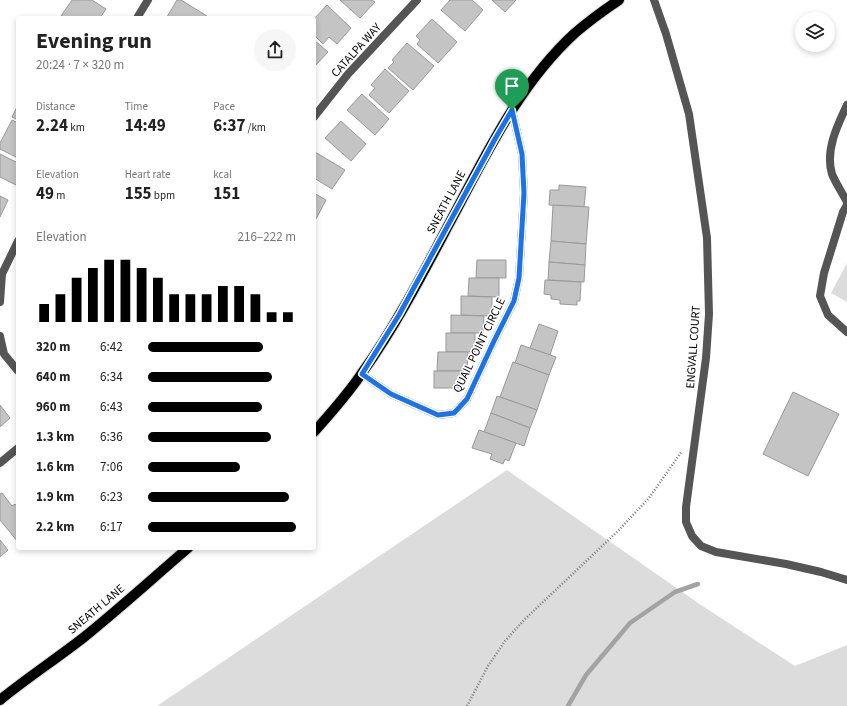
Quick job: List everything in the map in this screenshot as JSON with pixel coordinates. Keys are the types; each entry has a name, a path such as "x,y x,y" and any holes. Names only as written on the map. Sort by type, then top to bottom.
{"main road":[{"name":"SNEATH LANE","path":"316,430 362,374 399,315 512,110 542,69 567,41 593,18 619,0"},
{"name":"SNEATH LANE","path":"0,700 84,637 186,550"},
{"name":"SNEATH LANE","path":"0,694 18,685"}],"street":[{"path":"139,16 148,0"},
{"name":"CATALPA WAY","path":"316,114 348,74 417,0"},
{"name":"ENGVALL COURT","path":"654,0 666,34 689,114 707,238 709,314 706,358 686,507 686,522 692,536 701,546 716,552 786,564 847,580"},
{"path":"847,105 833,140 830,158 832,174 847,202"},
{"name":"QUAIL POINT CIRCLE","path":"362,374 391,394 438,415 454,413 467,399 514,301 519,278 524,193 522,154 512,110"},
{"path":"847,205 843,212 824,273 820,296 828,315 847,332"},
{"path":"0,302 2,274 16,245"},
{"path":"0,336 4,354 16,369"},
{"path":"0,463 16,450"}],"path":[{"path":"467,706 488,666 505,641 525,619 618,531 649,498 684,448"}],"shaded area":[{"path":"847,263 847,302 831,293"},
{"path":"507,470 701,605 795,666 847,645 847,706 157,706"}],"building":[{"path":"72,0 92,0 106,9 101,16 61,16"},
{"path":"177,0 181,0 207,16 168,16"},
{"path":"340,0 372,0 375,2 360,18"},
{"path":"450,0 472,0 483,10 465,31 441,10"},
{"path":"492,0 516,0 505,12"},
{"path":"327,5 351,28 337,44 329,37 323,44 316,37 316,17"},
{"path":"432,19 457,42 438,63 417,44 420,40 416,36"},
{"path":"316,42 328,52 316,65"},
{"path":"407,43 434,66 413,90 388,68 394,62 392,60"},
{"path":"385,69 409,91 389,113 369,95 375,88 371,85"},
{"path":"362,94 389,119 375,135 347,110"},
{"path":"16,109 16,119 12,117"},
{"path":"12,120 16,122 16,157 0,149 0,143"},
{"path":"341,121 366,144 351,161 325,138"},
{"path":"316,153 345,170 332,189 316,179"},
{"path":"0,154 16,162 16,185 0,177"},
{"path":"559,185 586,187 584,207 549,205 550,190 559,190"},
{"path":"316,194 326,200 316,219"},
{"path":"0,196 8,200 0,217"},
{"path":"553,205 589,207 586,244 551,241"},
{"path":"551,241 586,244 585,265 549,262"},
{"path":"477,260 506,260 506,278 476,278"},
{"path":"549,262 585,265 584,282 548,280"},
{"path":"469,278 499,278 499,297 468,296"},
{"path":"545,280 581,282 580,301 577,301 577,305 560,304 560,300 551,299 551,295 544,294"},
{"path":"461,296 492,297 492,316 461,315"},
{"path":"451,315 484,316 483,333 451,333"},
{"path":"539,324 558,331 550,355 530,348"},
{"path":"446,333 475,333 475,352 446,352"},
{"path":"521,345 556,357 549,375 515,363"},
{"path":"438,352 468,352 467,371 437,371"},
{"path":"513,362 549,375 537,410 500,397"},
{"path":"434,371 460,371 460,388 434,388"},
{"path":"793,392 839,414 808,476 763,454"},
{"path":"497,396 537,410 530,428 491,413"},
{"path":"0,405 10,418 0,427"},
{"path":"491,413 530,428 524,446 484,432"},
{"path":"479,430 516,443 509,461 505,459 503,464 490,459 492,454 472,448"},
{"path":"2,493 12,506 15,504 16,505 16,540 0,520 0,494"},
{"path":"0,540 8,550 0,557"}],"waterway":[{"path":"568,706 586,675 630,623 675,592 698,584"}],"route":[{"path":"512,110 522,154 524,193 519,278 514,301 467,399 454,413 438,415 391,394 362,374 376,354 399,315 512,110"}]}
